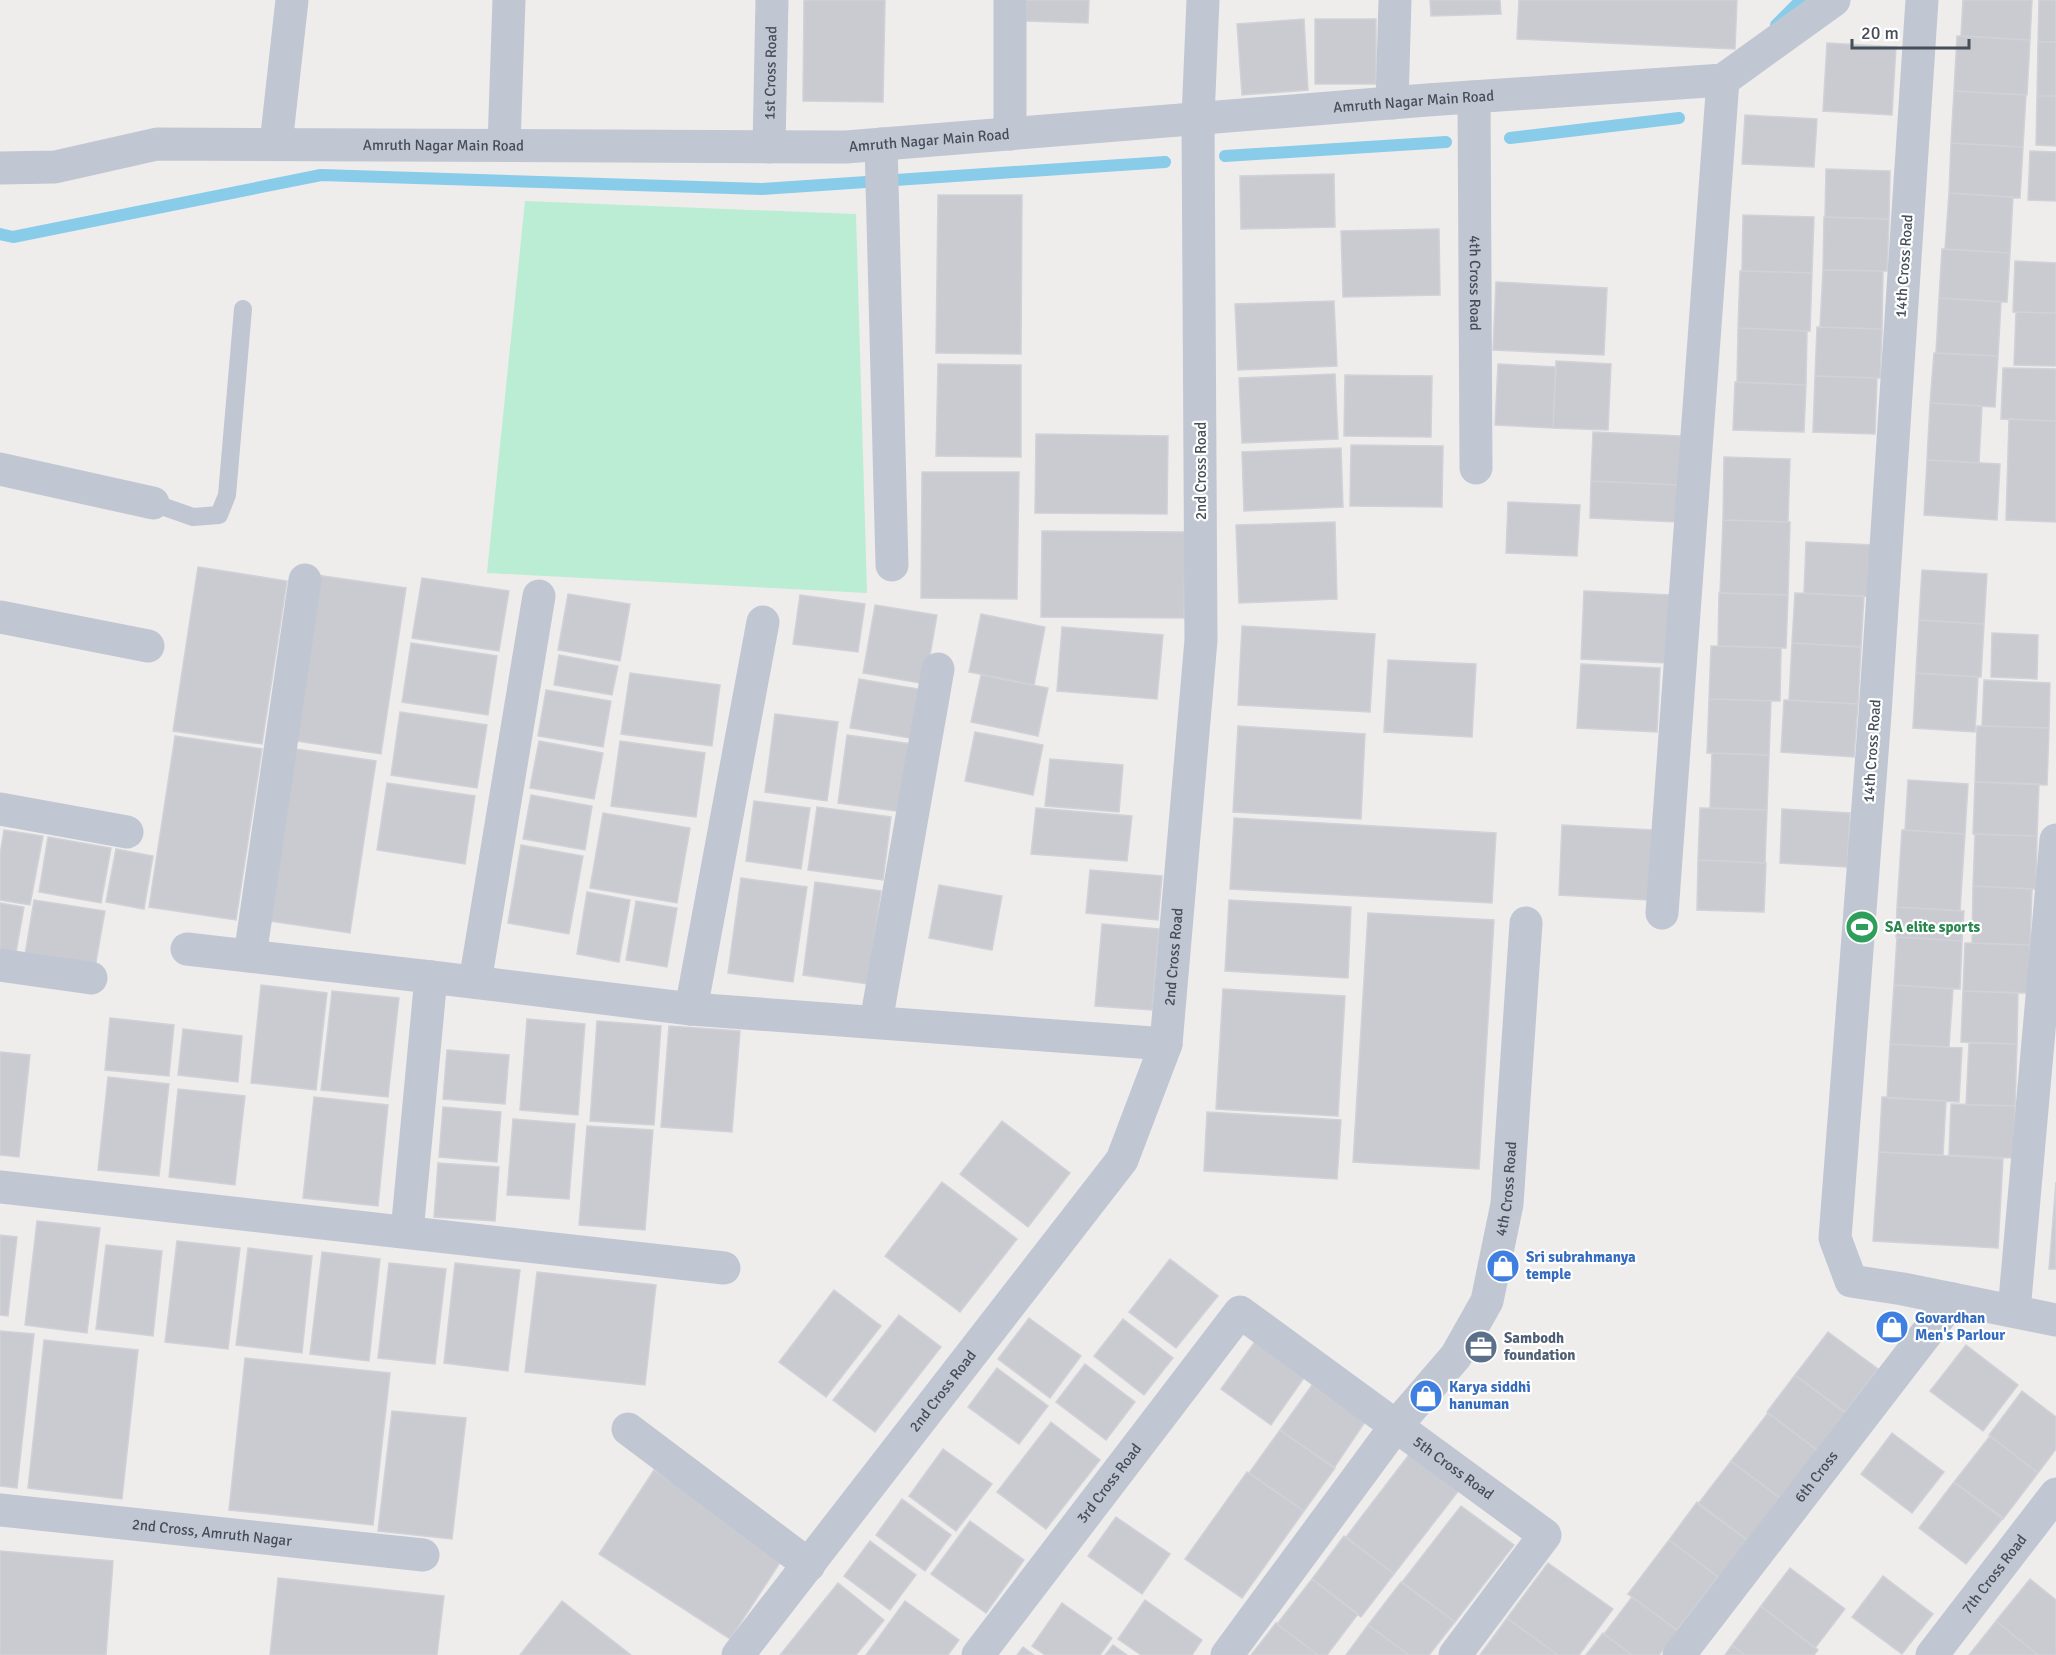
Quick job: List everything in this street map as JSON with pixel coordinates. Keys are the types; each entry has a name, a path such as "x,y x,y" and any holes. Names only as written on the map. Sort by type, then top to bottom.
{"street":[{"path":"276,144 292,0"},
{"path":"504,145 509,0"},
{"name":"1st Cross Road","path":"769,147 771,0"},
{"path":"1010,0 1010,134"},
{"name":"2nd Cross Road","path":"738,1655 1122,1160 1166,1044 1201,640 1198,118 1203,0"},
{"path":"1392,103 1395,0"},
{"path":"1662,913 1723,80 1834,0"},
{"name":"14th Cross Road","path":"1922,5 1875,702 1835,1238 1851,1281 1903,1288 2056,1320"},
{"name":"Amruth Nagar Main Road","path":"0,168 55,167 157,144 846,147 882,154 1010,134 1392,103 1723,80"},
{"name":"4th Cross Road","path":"1474,97 1476,468"},
{"path":"882,154 892,565"},
{"path":"0,469 153,503"},
{"path":"250,956 305,580"},
{"path":"475,982 539,596"},
{"path":"0,617 148,646"},
{"path":"691,1009 764,622"},
{"path":"876,1022 938,669"},
{"path":"0,809 127,832"},
{"path":"2014,1311 2056,840"},
{"name":"4th Cross Road","path":"1227,1655 1395,1427 1456,1356 1487,1302 1507,1204 1526,923"},
{"path":"187,949 691,1009 1166,1044"},
{"path":"0,965 91,978"},
{"path":"407,1232 432,977"},
{"path":"0,1187 724,1268"},
{"name":"6th Cross","path":"1679,1655 1953,1299"},
{"name":"5th Cross Road","path":"1240,1312 1545,1535 1455,1655"},
{"name":"3rd Cross Road","path":"978,1655 1240,1312"},
{"path":"628,1430 809,1565"},
{"name":"7th Cross Road","path":"1932,1655 2056,1494"},
{"name":"2nd Cross, Amruth Nagar","path":"0,1510 423,1556"}],"lane":[{"path":"153,503 193,517 219,515 227,495 243,309"}],"green space":[{"path":"525,201 856,214 867,593 487,573"}],"building":[{"path":"804,0 885,0 883,102 803,101"},
{"path":"1026,0 1089,0 1088,23 1026,21"},
{"path":"1430,0 1500,0 1501,14 1431,16"},
{"path":"1519,0 1737,0 1735,49 1517,39"},
{"path":"1963,0 2032,0 2030,40 1961,36"},
{"path":"2039,0 2056,0 2056,42 2038,42"},
{"path":"1304,19 1308,90 1242,95 1237,24"},
{"path":"1315,19 1376,19 1376,84 1315,84"},
{"path":"1957,36 2030,40 2027,95 1954,91"},
{"path":"2038,42 2056,42 2056,96 2037,96"},
{"path":"1827,43 1896,47 1892,115 1823,111"},
{"path":"1954,91 2026,95 2023,147 1951,143"},
{"path":"2037,96 2056,96 2056,146 2036,145"},
{"path":"1745,115 1817,119 1814,167 1742,164"},
{"path":"1951,143 2023,147 2020,198 1949,193"},
{"path":"2030,151 2056,152 2056,201 2028,200"},
{"path":"1826,169 1890,171 1889,219 1825,217"},
{"path":"1334,174 1335,227 1241,229 1240,176"},
{"path":"1949,193 2013,197 2010,253 1945,249"},
{"path":"938,195 1022,195 1021,354 936,353"},
{"path":"1743,215 1814,217 1812,273 1742,271"},
{"path":"1824,217 1889,219 1887,271 1823,270"},
{"path":"1439,229 1440,295 1343,297 1341,231"},
{"path":"1942,249 2010,253 2007,302 1939,298"},
{"path":"2015,261 2056,263 2056,313 2013,312"},
{"path":"1823,270 1883,271 1882,329 1820,327"},
{"path":"1740,271 1812,273 1810,331 1738,328"},
{"path":"1496,282 1607,288 1604,355 1493,350"},
{"path":"1939,298 2001,302 1998,356 1936,353"},
{"path":"1334,301 1337,366 1238,370 1235,304"},
{"path":"2016,312 2056,313 2056,366 2014,365"},
{"path":"1817,327 1882,329 1880,378 1815,376"},
{"path":"1738,328 1807,331 1806,385 1737,382"},
{"path":"1934,353 1998,356 1995,407 1930,403"},
{"path":"1556,361 1611,364 1608,430 1553,428"},
{"path":"938,364 1021,365 1021,457 936,456"},
{"path":"1498,364 1556,367 1553,428 1495,425"},
{"path":"2003,368 2056,369 2056,421 2001,419"},
{"path":"1335,374 1338,439 1242,443 1239,378"},
{"path":"1345,375 1432,376 1431,437 1344,436"},
{"path":"1815,376 1877,378 1875,434 1813,432"},
{"path":"1735,382 1806,385 1804,432 1733,430"},
{"path":"1930,403 1982,406 1979,463 1927,460"},
{"path":"2009,419 2056,421 2056,522 2006,520"},
{"path":"1593,432 1681,436 1679,485 1591,481"},
{"path":"1036,434 1168,436 1167,514 1035,513"},
{"path":"1351,445 1443,446 1442,507 1350,506"},
{"path":"1341,448 1343,507 1244,511 1242,452"},
{"path":"1724,457 1790,459 1788,522 1723,520"},
{"path":"1927,460 2000,464 1997,520 1924,515"},
{"path":"922,472 1019,472 1017,599 921,598"},
{"path":"1591,481 1679,485 1677,522 1590,518"},
{"path":"1508,502 1580,505 1577,556 1506,553"},
{"path":"1723,520 1790,522 1788,595 1720,593"},
{"path":"1335,522 1337,599 1239,603 1236,525"},
{"path":"1042,531 1185,532 1184,618 1041,617"},
{"path":"1806,542 1874,545 1871,597 1804,593"},
{"path":"198,567 287,581 262,744 173,731"},
{"path":"1922,570 1987,574 1984,624 1919,620"},
{"path":"316,575 406,588 381,754 291,740"},
{"path":"422,578 509,591 499,651 412,638"},
{"path":"1584,591 1671,595 1668,663 1581,659"},
{"path":"1719,593 1788,595 1786,648 1718,646"},
{"path":"1795,593 1864,596 1861,647 1792,643"},
{"path":"568,594 630,604 620,661 558,650"},
{"path":"800,595 865,604 858,652 793,644"},
{"path":"875,605 937,615 925,684 863,673"},
{"path":"981,614 1045,627 1034,685 969,672"},
{"path":"1919,620 1984,624 1981,677 1916,673"},
{"path":"1242,626 1375,634 1370,712 1238,705"},
{"path":"1062,627 1163,635 1157,699 1057,691"},
{"path":"1992,633 2038,635 2037,679 1991,677"},
{"path":"411,643 497,656 488,715 402,702"},
{"path":"1792,643 1861,647 1858,704 1789,700"},
{"path":"1711,646 1781,648 1780,701 1709,699"},
{"path":"559,655 618,666 612,695 554,685"},
{"path":"1388,660 1476,664 1472,737 1384,732"},
{"path":"1581,664 1660,668 1657,732 1577,728"},
{"path":"630,673 720,685 712,746 621,734"},
{"path":"1916,673 1978,677 1975,732 1913,728"},
{"path":"981,675 1048,688 1038,736 971,722"},
{"path":"859,679 924,690 915,739 850,728"},
{"path":"1984,680 2050,683 2049,728 1982,726"},
{"path":"546,690 611,701 603,747 538,736"},
{"path":"1709,699 1771,701 1769,755 1707,753"},
{"path":"1784,700 1858,704 1854,757 1781,752"},
{"path":"400,712 487,725 477,788 391,775"},
{"path":"775,714 838,722 827,801 765,792"},
{"path":"1238,726 1365,734 1361,819 1233,812"},
{"path":"1977,726 2049,728 2047,785 1975,782"},
{"path":"975,732 1043,745 1033,795 965,781"},
{"path":"847,735 912,744 903,812 838,803"},
{"path":"175,736 262,749 236,920 149,907"},
{"path":"539,741 603,753 594,799 530,788"},
{"path":"620,741 705,753 696,817 611,806"},
{"path":"289,748 376,761 350,933 264,920"},
{"path":"1712,753 1769,755 1767,810 1710,808"},
{"path":"1050,759 1123,765 1119,812 1045,806"},
{"path":"1908,780 1968,784 1965,834 1905,830"},
{"path":"1975,782 2039,784 2037,836 1973,834"},
{"path":"387,783 475,796 465,864 377,850"},
{"path":"531,795 592,806 585,850 523,839"},
{"path":"754,801 810,808 801,869 746,861"},
{"path":"817,807 891,817 883,880 808,870"},
{"path":"1036,808 1132,816 1127,861 1031,854"},
{"path":"1700,808 1767,810 1765,863 1698,860"},
{"path":"1782,809 1850,813 1847,867 1780,863"},
{"path":"603,813 690,828 677,903 590,888"},
{"path":"1234,818 1496,833 1492,903 1230,889"},
{"path":"1562,825 1652,830 1648,900 1559,895"},
{"path":"4,830 43,836 30,905 0,900 0,855"},
{"path":"1902,830 1965,834 1960,911 1897,907"},
{"path":"1975,834 2037,836 2036,889 1973,886"},
{"path":"48,837 111,848 101,903 39,892"},
{"path":"521,845 583,856 569,934 508,923"},
{"path":"116,849 153,856 144,909 106,902"},
{"path":"1698,860 1766,863 1764,912 1697,910"},
{"path":"1090,870 1162,876 1158,920 1086,913"},
{"path":"741,878 807,887 793,982 728,973"},
{"path":"815,882 881,891 868,984 803,975"},
{"path":"939,885 1002,896 992,950 929,938"},
{"path":"1973,886 2032,889 2030,945 1972,943"},
{"path":"587,892 630,900 619,962 577,954"},
{"path":"34,900 105,911 94,973 24,961"},
{"path":"1229,900 1351,907 1348,978 1225,971"},
{"path":"636,901 677,908 667,967 626,960"},
{"path":"0,903 24,907 15,958 0,956"},
{"path":"1897,907 1964,911 1962,941 1896,937"},
{"path":"1368,913 1494,920 1479,1169 1353,1162"},
{"path":"1102,924 1159,929 1152,1010 1095,1006"},
{"path":"1897,937 1962,941 1960,989 1894,985"},
{"path":"1965,943 2030,945 2029,993 1963,991"},
{"path":"261,985 327,993 316,1090 251,1083"},
{"path":"1894,985 1953,989 1949,1047 1890,1044"},
{"path":"1223,989 1345,996 1338,1116 1216,1109"},
{"path":"332,991 399,998 388,1097 321,1090"},
{"path":"1963,991 2018,993 2017,1044 1961,1042"},
{"path":"110,1018 174,1025 169,1076 105,1070"},
{"path":"527,1019 585,1024 578,1115 520,1110"},
{"path":"597,1021 661,1026 654,1125 590,1121"},
{"path":"669,1026 740,1031 732,1132 661,1127"},
{"path":"183,1029 242,1036 238,1082 178,1075"},
{"path":"1969,1043 2017,1044 2015,1106 1966,1105"},
{"path":"1890,1044 1962,1048 1959,1102 1887,1098"},
{"path":"447,1050 509,1055 505,1104 443,1099"},
{"path":"0,1052 30,1055 19,1157 0,1155"},
{"path":"108,1077 169,1084 159,1176 98,1170"},
{"path":"178,1089 245,1096 235,1185 169,1177"},
{"path":"314,1097 388,1105 378,1206 303,1198"},
{"path":"1882,1097 1946,1101 1943,1155 1879,1152"},
{"path":"1951,1104 2015,1106 2013,1158 1949,1155"},
{"path":"443,1107 501,1112 497,1162 439,1157"},
{"path":"1207,1112 1341,1120 1337,1179 1204,1171"},
{"path":"513,1119 575,1124 569,1199 507,1195"},
{"path":"1002,1121 1070,1173 1028,1227 960,1174"},
{"path":"587,1126 653,1130 645,1230 579,1225"},
{"path":"1879,1152 2003,1159 1998,1248 1873,1241"},
{"path":"438,1163 499,1167 495,1221 434,1217"},
{"path":"942,1182 1017,1239 960,1312 885,1256"},
{"path":"2056,1182 2056,1269 2049,1269"},
{"path":"37,1221 100,1228 87,1333 25,1325"},
{"path":"0,1235 17,1237 8,1316 0,1315"},
{"path":"177,1241 240,1248 228,1349 165,1342"},
{"path":"106,1245 162,1251 153,1336 96,1329"},
{"path":"248,1248 312,1256 302,1353 236,1345"},
{"path":"322,1252 380,1259 369,1361 310,1354"},
{"path":"1170,1259 1218,1296 1176,1348 1129,1312"},
{"path":"389,1263 446,1269 435,1364 378,1358"},
{"path":"455,1263 520,1270 508,1371 444,1363"},
{"path":"537,1272 656,1285 645,1385 525,1372"},
{"path":"834,1290 881,1326 826,1397 779,1362"},
{"path":"899,1315 941,1347 875,1432 833,1400"},
{"path":"1029,1318 1081,1356 1050,1398 998,1359"},
{"path":"1123,1319 1173,1358 1144,1395 1094,1356"},
{"path":"0,1331 34,1334 17,1488 0,1486"},
{"path":"1828,1332 1878,1369 1845,1412 1795,1375"},
{"path":"44,1340 138,1350 122,1499 28,1488"},
{"path":"1256,1340 1306,1375 1271,1425 1221,1389"},
{"path":"1966,1345 2018,1385 1983,1431 1930,1391"},
{"path":"245,1358 390,1373 373,1525 229,1510"},
{"path":"1085,1364 1135,1402 1106,1440 1056,1402"},
{"path":"997,1368 1048,1406 1019,1444 968,1407"},
{"path":"1795,1375 1845,1413 1817,1450 1767,1412"},
{"path":"1312,1385 1365,1422 1334,1468 1280,1430"},
{"path":"2022,1391 2056,1417 2056,1449 2038,1473 1989,1435"},
{"path":"392,1411 466,1418 452,1539 378,1531"},
{"path":"1768,1413 1817,1450 1780,1498 1731,1461"},
{"path":"1051,1422 1100,1460 1046,1529 997,1492"},
{"path":"1280,1430 1335,1468 1304,1511 1249,1473"},
{"path":"1892,1433 1944,1472 1912,1513 1861,1474"},
{"path":"1990,1436 2038,1473 2003,1519 1954,1482"},
{"path":"943,1449 992,1484 956,1531 909,1496"},
{"path":"1411,1452 1460,1489 1394,1574 1346,1537"},
{"path":"1731,1461 1780,1498 1750,1542 1698,1504"},
{"path":"654,1470 785,1555 730,1639 599,1554"},
{"path":"1247,1472 1304,1511 1242,1598 1185,1559"},
{"path":"1954,1482 2003,1518 1966,1564 1919,1528"},
{"path":"902,1499 951,1535 925,1571 876,1535"},
{"path":"1697,1502 1750,1542 1721,1579 1669,1540"},
{"path":"1461,1506 1514,1545 1455,1622 1402,1582"},
{"path":"1116,1517 1170,1554 1142,1594 1088,1556"},
{"path":"970,1521 1024,1560 986,1613 931,1574"},
{"path":"1344,1536 1394,1574 1361,1617 1312,1579"},
{"path":"1669,1540 1718,1577 1677,1630 1628,1594"},
{"path":"870,1541 916,1575 890,1610 844,1576"},
{"path":"0,1551 113,1561 106,1655 0,1655"},
{"path":"1548,1563 1613,1609 1579,1655 1558,1655 1507,1618"},
{"path":"1790,1568 1845,1609 1815,1648 1761,1606"},
{"path":"1883,1576 1933,1614 1902,1654 1852,1617"},
{"path":"278,1578 444,1596 437,1655 270,1655"},
{"path":"1312,1579 1358,1614 1327,1655 1318,1655 1277,1624"},
{"path":"2030,1579 2056,1600 2056,1655 2038,1655 1996,1621"},
{"path":"1401,1582 1455,1622 1429,1655 1409,1655 1368,1625"},
{"path":"838,1583 884,1620 856,1655 780,1655"},
{"path":"1632,1597 1678,1631 1659,1655 1632,1655 1604,1634"},
{"path":"1145,1600 1202,1640 1192,1655 1141,1655 1118,1639"},
{"path":"562,1601 631,1655 520,1655"},
{"path":"905,1601 959,1640 948,1655 866,1655"},
{"path":"1062,1603 1112,1638 1100,1655 1045,1655 1032,1646"},
{"path":"1761,1606 1818,1650 1814,1655 1745,1655 1732,1645"},
{"path":"1507,1618 1558,1655 1480,1655"},
{"path":"1996,1621 2038,1655 1969,1655"},
{"path":"1277,1624 1318,1655 1251,1655"},
{"path":"1368,1625 1409,1655 1346,1655"},
{"path":"1604,1634 1632,1655 1586,1655"},
{"path":"1113,1645 1127,1655 1105,1655"},
{"path":"1732,1645 1745,1655 1725,1655"},
{"path":"1023,1647 1034,1655 1017,1655"}],"waterway":[{"path":"1776,25 1801,0"},
{"path":"1510,138 1679,118"},
{"path":"1225,156 1446,142"},
{"path":"0,234 13,237 321,175 762,189 1165,162"}],"place":[{"name":"SA elite sports","path":"1862,927"},
{"name":"Sri subrahmanya temple","path":"1503,1266"},
{"name":"Govardhan Men's Parlour","path":"1892,1327"},
{"name":"Sambodh foundation","path":"1481,1347"},
{"name":"Karya siddhi hanuman","path":"1426,1396"}]}
